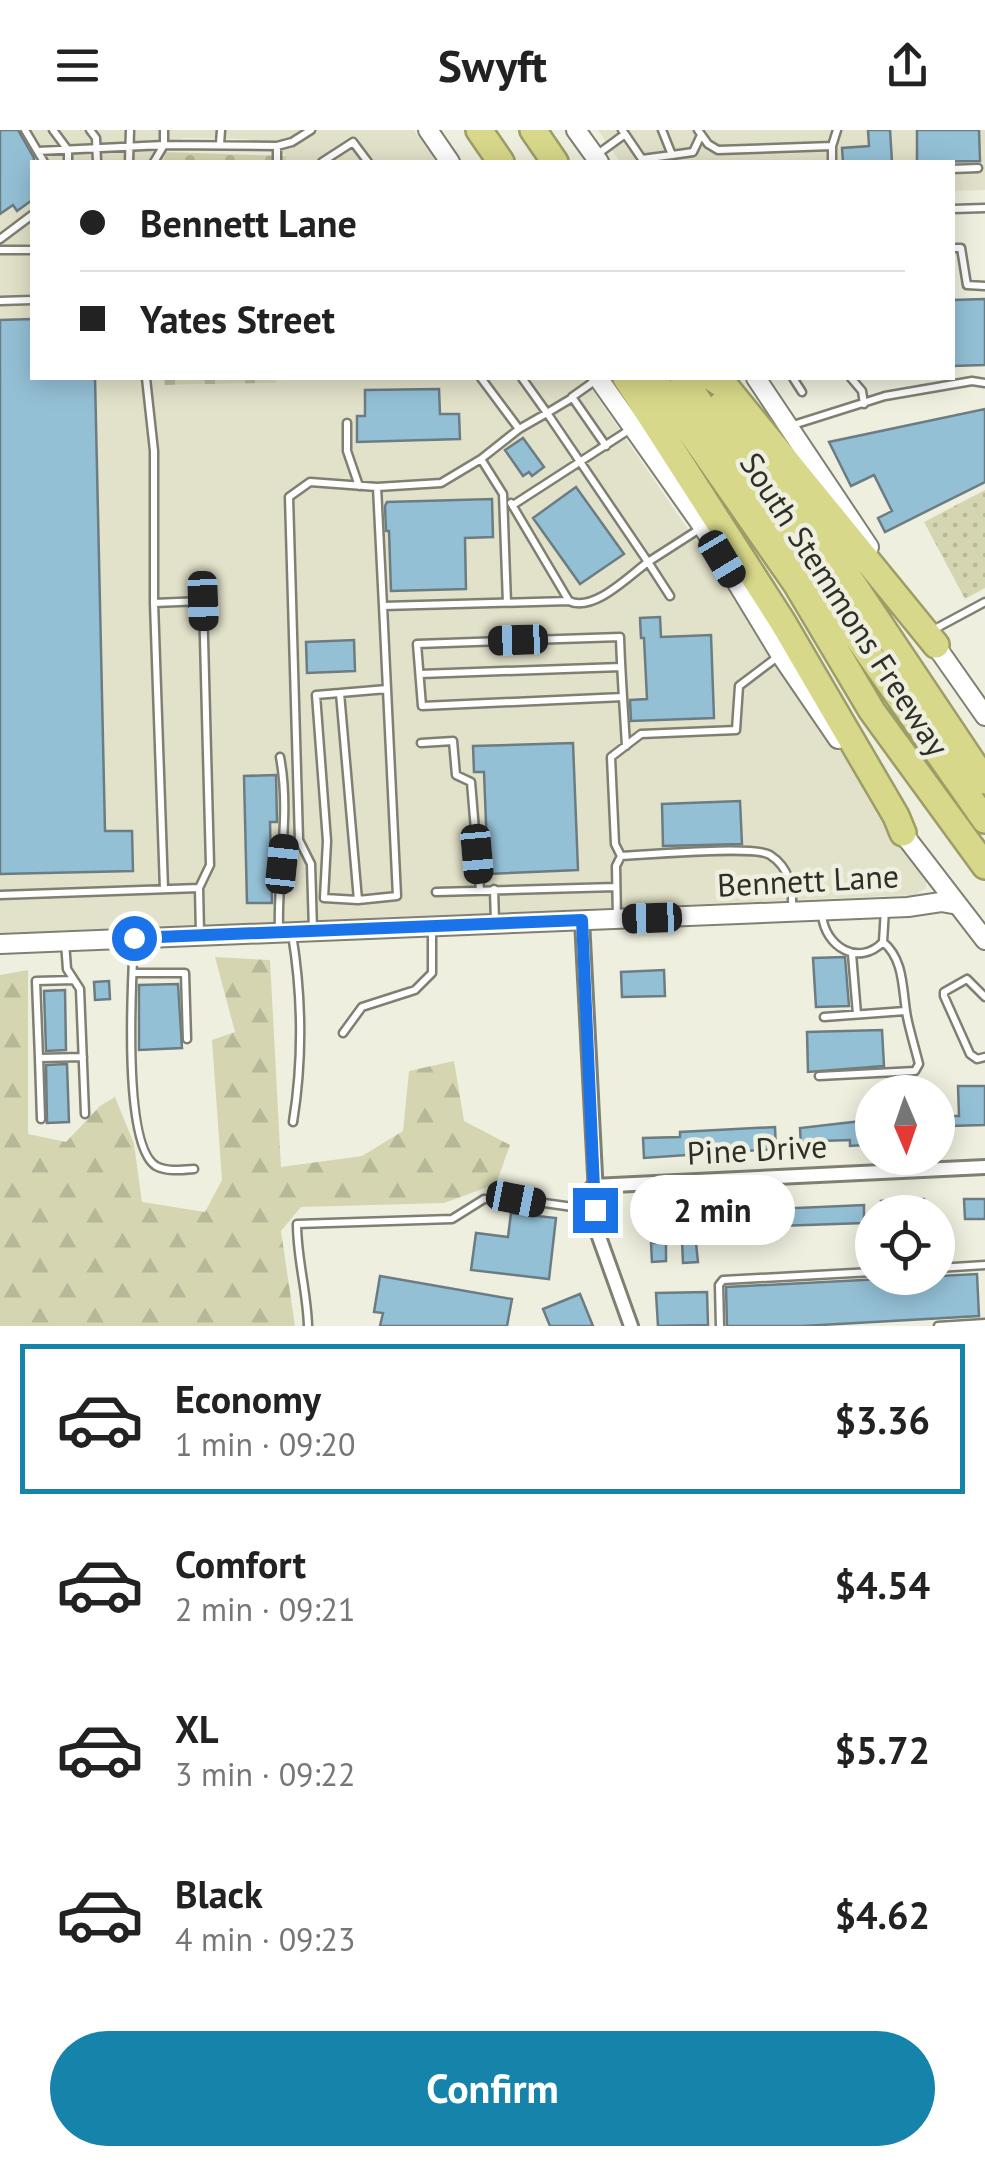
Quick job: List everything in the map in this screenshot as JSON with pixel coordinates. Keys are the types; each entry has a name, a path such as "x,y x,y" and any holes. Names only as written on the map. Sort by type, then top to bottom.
{"highway":[{"path":"516,130 537,160"},
{"path":"533,130 554,160"},
{"path":"627,380 782,620 903,834"},
{"name":"South Stemmons Freeway","path":"653,380 797,585 872,711 985,862"},
{"path":"684,380 985,820"},
{"name":"South Stemmons Freeway","path":"703,380 829,548 985,781"},
{"path":"715,380 726,387 932,639"}],"main road":[{"path":"428,130 449,160"},
{"path":"576,130 596,160"},
{"path":"599,380 702,527 780,654 903,834 985,940"},
{"name":"South Stemmons Freeway","path":"757,380 932,639 976,688 985,716"},
{"name":"Bennett Lane","path":"0,944 886,908 940,902 958,905"}],"street":[{"path":"582,920 595,1210 603,1256 631,1326"},
{"name":"Pine Drive","path":"593,1186 985,1167"}],"lane":[{"path":"25,130 43,160"},
{"path":"53,130 68,150 68,160"},
{"path":"90,130 96,138 96,160"},
{"path":"129,160 130,130"},
{"path":"155,160 164,145 164,130"},
{"path":"220,144 221,130"},
{"path":"38,152 164,145 277,146 311,130"},
{"path":"662,130 672,155"},
{"path":"832,160 837,130"},
{"path":"596,160 623,132 642,160"},
{"path":"648,160 692,152 700,133"},
{"path":"700,133 718,150 832,146"},
{"path":"325,160 353,142 366,160"},
{"path":"277,146 278,160"},
{"path":"955,169 978,168"},
{"path":"955,209 985,208"},
{"path":"0,239 30,217"},
{"path":"955,248 961,248 966,284 985,286"},
{"path":"0,250 30,250"},
{"path":"0,301 30,300"},
{"path":"146,380 154,452 154,603 164,890"},
{"path":"483,380 519,428"},
{"path":"523,380 670,596"},
{"path":"313,932 310,864 299,840 289,496 310,482 377,488 441,483 595,380"},
{"path":"794,380 802,392"},
{"path":"853,380 862,392 864,404"},
{"path":"788,427 886,396 985,383"},
{"path":"572,398 606,446"},
{"path":"347,423 348,451 359,486"},
{"path":"512,505 633,428"},
{"path":"480,459 569,601 576,605 595,600 702,527"},
{"path":"377,488 398,896 324,898 327,841 316,696 387,689"},
{"path":"503,494 507,603"},
{"path":"154,603 203,601 210,865 200,888 200,936"},
{"path":"382,606 569,601"},
{"path":"932,639 985,602"},
{"path":"623,696 422,706 417,644 620,637 626,746"},
{"path":"621,856 615,844 612,756 641,734 736,730 739,686 780,654"},
{"path":"420,674 621,668"},
{"path":"340,693 358,900"},
{"path":"421,742 452,741 456,775 471,782 480,890"},
{"path":"280,757 285,830 278,897 286,932 300,1066 294,1122"},
{"path":"621,856 762,851 784,867 791,884 792,912"},
{"path":"617,919 616,866 621,856"},
{"path":"436,892 616,887"},
{"path":"0,896 200,888"},
{"path":"494,889 494,924"},
{"path":"822,910 829,940 852,954 874,952 883,942 886,908"},
{"path":"342,1034 362,1007 415,990 432,973 432,927"},
{"path":"134,938 132,1094 146,1154 155,1165 174,1170 194,1169"},
{"path":"65,941 66,969 81,996 85,1114"},
{"path":"820,1076 915,1071 919,1064 894,951 883,942"},
{"path":"852,954 857,1014"},
{"path":"132,973 185,973 187,1039"},
{"path":"985,997 967,978 944,992 970,1054 976,1059 985,1058"},
{"path":"40,1119 36,981 75,980"},
{"path":"824,1017 906,1010"},
{"path":"39,1058 83,1057"},
{"path":"308,1326 306,1286 298,1262 297,1224 452,1218 484,1199 516,1199 595,1210"},
{"path":"955,1267 985,1266"},
{"path":"720,1326 723,1280 855,1273"},
{"path":"938,1326 985,1323"}],"shaded area":[{"path":"0,130 414,130 435,160 286,160 277,145 246,139 183,138 165,152 163,160 30,160 30,380 163,380 164,385 276,380 585,380 926,876 926,888 915,895 0,934"},
{"path":"598,130 985,130 985,190 955,191 955,160 619,160"}],"green space":[{"path":"165,152 286,156 286,160 163,160"},
{"path":"163,380 276,380 276,383 164,385"},
{"path":"985,490 985,588 965,599 924,522"},
{"path":"215,957 270,960 281,1167 362,1156 403,1131 409,1071 454,1061 464,1121 510,1145 496,1184 444,1203 301,1207 281,1231 295,1326 0,1326 0,975 28,970 28,1134 66,1142 100,1106 115,1097 134,1144 142,1202 205,1212 222,1180 212,1040 235,1032"}],"building":[{"path":"0,130 18,130 34,158 30,160 30,201 17,211 13,205 0,214"},
{"path":"868,130 890,130 892,160 843,160 842,148 869,146"},
{"path":"917,130 979,130 980,161 917,160"},
{"path":"985,299 985,365 955,366 955,300"},
{"path":"30,319 30,380 95,380 105,831 132,831 133,871 0,874 0,320"},
{"path":"439,389 440,414 459,414 460,439 357,442 357,416 365,416 365,390"},
{"path":"985,409 985,482 885,532 878,518 892,511 874,475 851,486 829,442"},
{"path":"523,438 544,467 532,476 529,472 523,476 505,450"},
{"path":"576,487 624,554 580,584 533,518"},
{"path":"492,499 493,537 465,538 466,589 391,591 387,502"},
{"path":"660,617 661,637 711,635 714,718 631,721 630,700 647,699 640,618"},
{"path":"354,640 355,671 307,673 306,642"},
{"path":"573,743 578,870 488,874 484,772 474,772 473,746"},
{"path":"276,775 277,822 270,822 272,903 247,903 244,776"},
{"path":"740,801 742,844 663,846 662,804"},
{"path":"845,957 849,1006 816,1007 813,958"},
{"path":"664,970 665,996 622,997 621,972"},
{"path":"109,981 110,999 95,1000 94,982"},
{"path":"178,984 182,1048 139,1050 139,985"},
{"path":"65,990 66,1050 46,1051 44,991"},
{"path":"882,1030 884,1066 808,1072 807,1032"},
{"path":"67,1064 69,1122 47,1123 46,1065"},
{"path":"958,1086 985,1086 985,1125 955,1126 955,1116 959,1116"},
{"path":"855,1122 855,1146 850,1146 850,1140 821,1141 821,1147 801,1147 800,1128"},
{"path":"775,1127 776,1149 644,1158 643,1138"},
{"path":"964,1199 985,1199 985,1219 965,1219"},
{"path":"855,1205 855,1223 746,1227 746,1239 696,1243 698,1262 683,1263 681,1218 710,1216 711,1225 731,1224 730,1211"},
{"path":"511,1213 556,1218 549,1279 471,1270 476,1233 508,1237"},
{"path":"651,1243 666,1243 666,1261 652,1262"},
{"path":"977,1274 979,1316 803,1326 727,1326 726,1287 855,1280 855,1295 955,1295 955,1275"},
{"path":"380,1276 512,1299 507,1326 380,1326 383,1313 374,1312"},
{"path":"707,1292 708,1325 658,1326 656,1293"},
{"path":"580,1294 593,1326 550,1326 543,1309"}],"route":[{"path":"134,938 582,920 595,1210"}]}
